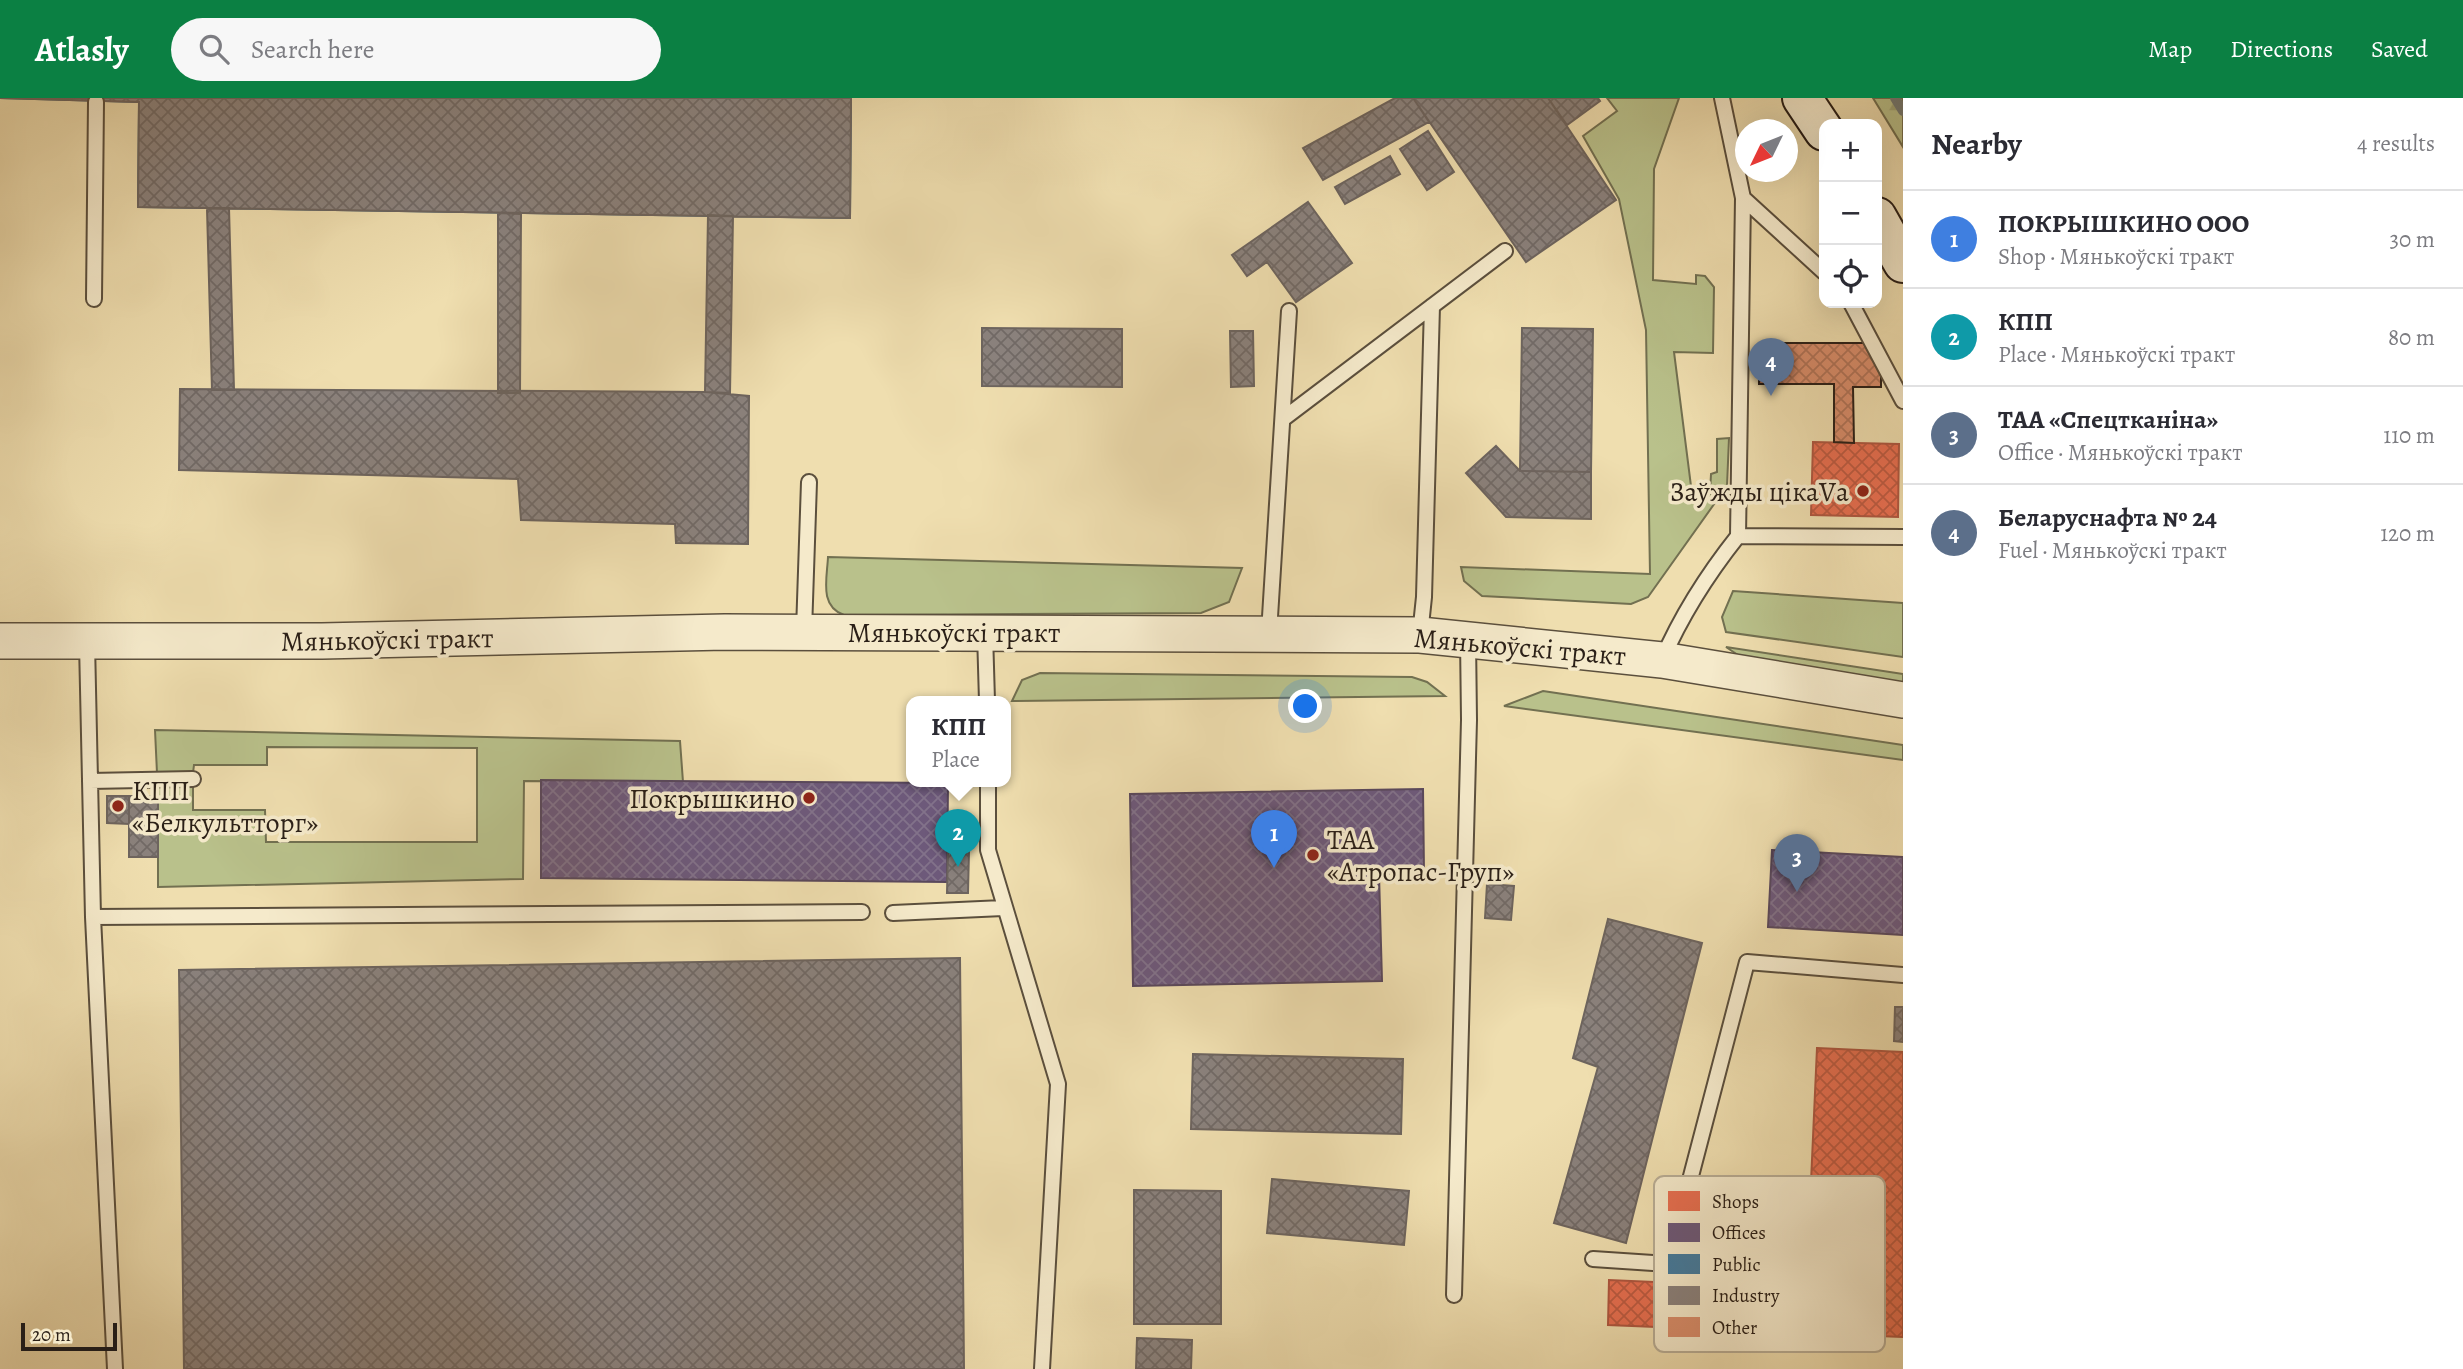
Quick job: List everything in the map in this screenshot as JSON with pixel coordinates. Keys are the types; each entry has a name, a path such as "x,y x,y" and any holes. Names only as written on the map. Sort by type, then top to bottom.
{"main road":[{"path":"1802,98 1819,124"},
{"path":"1882,226 1903,263"}],"street":[{"name":"Мянькоўскі тракт","path":"0,641 87,643 804,632 1419,635 1662,660 1903,701"}],"lane":[{"path":"1662,660 1679,622 1714,565 1738,536 1743,198 1722,98"},
{"path":"94,299 96,102"},
{"path":"1743,198 1819,267"},
{"path":"1283,419 1505,251"},
{"path":"1419,635 1424,597 1432,306"},
{"path":"1854,308 1903,401"},
{"path":"1269,633 1289,312"},
{"path":"804,632 809,482"},
{"path":"1738,536 1903,537"},
{"path":"985,633 987,696"},
{"path":"1454,1296 1469,720 1468,638"},
{"path":"87,643 93,917 115,1369"},
{"path":"90,781 193,779"},
{"path":"988,787 988,850 1003,908 1058,1084 1042,1369"},
{"path":"892,912 1003,908"},
{"path":"93,917 862,912"},
{"path":"1691,1176 1748,962 1903,975"},
{"path":"1594,1259 1654,1263"}],"green space":[{"path":"1607,98 1679,98 1654,169 1653,280 1696,284 1696,275 1705,276 1714,287 1713,353 1674,352 1692,494 1710,494 1711,474 1717,472 1717,439 1729,438 1727,486 1648,597 1631,604 1482,596 1464,581 1461,567 1650,574 1646,330 1619,199 1583,136 1617,111"},
{"path":"1873,98 1903,98 1903,147"},
{"path":"828,557 1242,568 1229,602 1201,613 844,615 831,605 826,591"},
{"path":"1733,591 1903,603 1903,657 1726,632 1722,617"},
{"path":"1726,647 1903,674 1903,683 1744,659"},
{"path":"1040,673 1412,677 1427,682 1445,696 1012,701 1022,680"},
{"path":"1543,691 1903,745 1903,760 1504,706"},
{"path":"155,730 680,741 683,782 524,781 523,879 158,887 158,785 193,784 193,810 265,810 266,842 477,842 477,748 267,747 267,765 194,765 193,773 157,773"}],"building: Shops":[{"path":"1813,442 1899,444 1898,517 1811,515"},
{"path":"1817,1048 1903,1052 1903,1337 1885,1336 1885,1176 1811,1176"},
{"path":"1609,1280 1654,1282 1654,1327 1608,1325"}],"building: Offices":[{"path":"541,780 906,783 906,787 948,787 947,882 541,878"},
{"path":"1423,789 1424,873 1379,874 1382,981 1133,986 1130,794"},
{"path":"1772,850 1903,857 1903,935 1768,927"}],"building: Public":[{"path":"0,98 851,98 850,218 138,207 139,102"}],"building: Industry":[{"path":"0,98 851,98 850,218 138,207 139,102"},
{"path":"1395,98 1413,98 1429,122 1323,180 1303,148"},
{"path":"1413,98 1548,98 1616,200 1526,262"},
{"path":"1548,98 1598,98 1600,101 1567,125"},
{"path":"1428,131 1454,172 1427,190 1400,149"},
{"path":"1390,156 1400,174 1345,204 1335,187"},
{"path":"1308,202 1352,263 1296,302 1267,262 1247,276 1232,255"},
{"path":"229,208 234,390 212,390 207,209"},
{"path":"498,213 521,214 520,393 498,393"},
{"path":"708,215 733,216 730,393 705,392"},
{"path":"982,328 1122,329 1122,387 982,386"},
{"path":"1522,328 1593,329 1591,472 1520,471"},
{"path":"1230,331 1253,331 1254,386 1231,387"},
{"path":"180,389 705,392 749,396 748,544 676,543 675,524 521,520 518,479 179,470"},
{"path":"1496,446 1520,471 1591,472 1591,519 1506,517 1466,473"},
{"name":"КПП «Белкультторг»","path":"107,796 129,796 129,824 107,823"},
{"path":"129,796 158,796 158,857 129,857"},
{"path":"948,851 969,851 968,893 947,893"},
{"path":"1487,884 1514,886 1511,920 1485,918"},
{"path":"1608,919 1702,943 1626,1243 1554,1223 1598,1067 1573,1058"},
{"path":"960,958 964,1369 184,1369 179,970"},
{"path":"1895,1007 1903,1007 1903,1042 1894,1041"},
{"path":"1193,1054 1403,1059 1401,1134 1191,1129"},
{"path":"1272,1179 1409,1191 1404,1245 1267,1233"},
{"path":"1134,1190 1221,1191 1221,1324 1134,1324"},
{"path":"1137,1338 1192,1340 1191,1369 1136,1369"}],"building: Other":[{"path":"1759,343 1881,343 1881,387 1853,387 1854,443 1834,442 1834,384 1759,384"}],"waterway":[{"path":"1895,98 1903,111"}],"place":[{"name":"Беларуснафта № 24","path":"1771,396"},
{"name":"Заўжды цікаVа","path":"1863,491"},
{"name":"Покрышкино","path":"809,798"},
{"name":"КПП «Белкультторг»","path":"118,806"},
{"name":"ТАА «Атропас-Груп»","path":"1313,855"},
{"name":"КПП","path":"958,867"},
{"name":"ПОКРЫШКИНО ООО","path":"1274,868"},
{"name":"ТАА «Спецтканіна»","path":"1797,892"}]}
